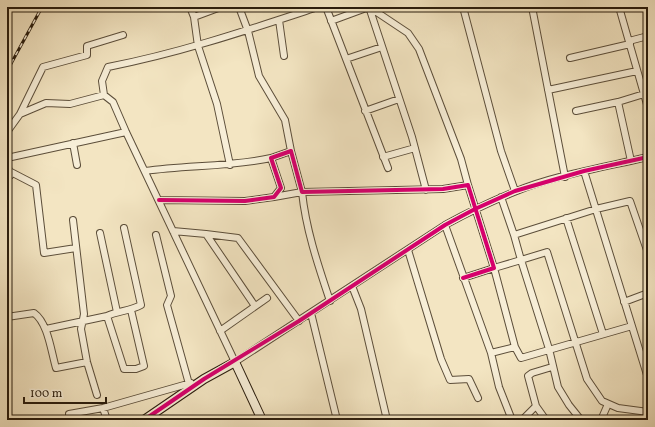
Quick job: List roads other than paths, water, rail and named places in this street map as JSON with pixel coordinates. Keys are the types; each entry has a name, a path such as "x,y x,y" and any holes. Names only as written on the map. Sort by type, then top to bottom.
{"street":[{"path":"190,7 194,17 198,46 217,104 230,164"},
{"path":"194,17 221,7"},
{"path":"239,7 248,31 259,76 285,120 291,151 302,192 304,216 313,250 330,300"},
{"path":"262,420 113,102 104,95 102,81 108,67 198,46 318,7"},
{"path":"326,7 388,168"},
{"path":"331,21 369,7"},
{"path":"369,7 415,148 426,190"},
{"path":"369,7 408,33 419,49 461,159 494,268 515,347 521,358 632,326"},
{"path":"463,7 501,151 515,191"},
{"path":"532,7 565,177"},
{"path":"619,7 648,108"},
{"path":"279,20 284,56"},
{"path":"7,132 20,114 43,67 87,55 87,46 123,35"},
{"path":"570,58 648,36"},
{"path":"346,59 382,47"},
{"path":"548,90 637,71"},
{"path":"576,111 618,102 644,94"},
{"path":"20,114 46,103 70,104 104,95"},
{"path":"365,111 399,99"},
{"path":"618,102 631,161"},
{"path":"7,158 126,132"},
{"path":"73,143 77,165"},
{"path":"383,157 415,148"},
{"path":"145,171 230,164 271,158 291,151"},
{"path":"271,158 281,188 274,197"},
{"path":"144,420 204,379 299,321 445,225 475,209 515,191 584,171 648,158"},
{"path":"7,162 8,174 36,185 44,253 76,248"},
{"path":"584,171 648,378"},
{"path":"159,200 245,201 302,192 386,189 426,190 468,185"},
{"path":"501,197 549,349 552,367 558,387 569,405 581,420"},
{"path":"514,235 596,209 630,201 648,252"},
{"path":"566,218 603,334"},
{"path":"73,220 84,314 81,329 87,362 97,395"},
{"path":"445,225 491,353 499,388 512,420"},
{"path":"46,328 131,310 141,304 124,228"},
{"path":"173,231 238,238 299,321"},
{"path":"100,232 116,312"},
{"path":"156,234 171,296 167,305 189,384"},
{"path":"206,234 255,306"},
{"path":"408,250 450,380 469,379 478,398"},
{"path":"463,278 547,252 587,379 602,401 618,408 648,412"},
{"path":"352,286 361,309 387,420"},
{"path":"624,302 648,293"},
{"path":"220,331 267,298"},
{"path":"107,316 124,369 136,369 144,366 131,310"},
{"path":"7,317 34,313 41,318 46,328 56,368 87,362"},
{"path":"311,313 337,420"},
{"path":"491,353 515,347"},
{"path":"546,420 536,406 528,376 532,373 552,367"},
{"path":"69,414 102,408 204,379"},
{"path":"601,420 608,404"},
{"path":"522,420 536,406"},
{"path":"102,408 107,420"}],"railway":[{"path":"7,71 42,7"}]}
